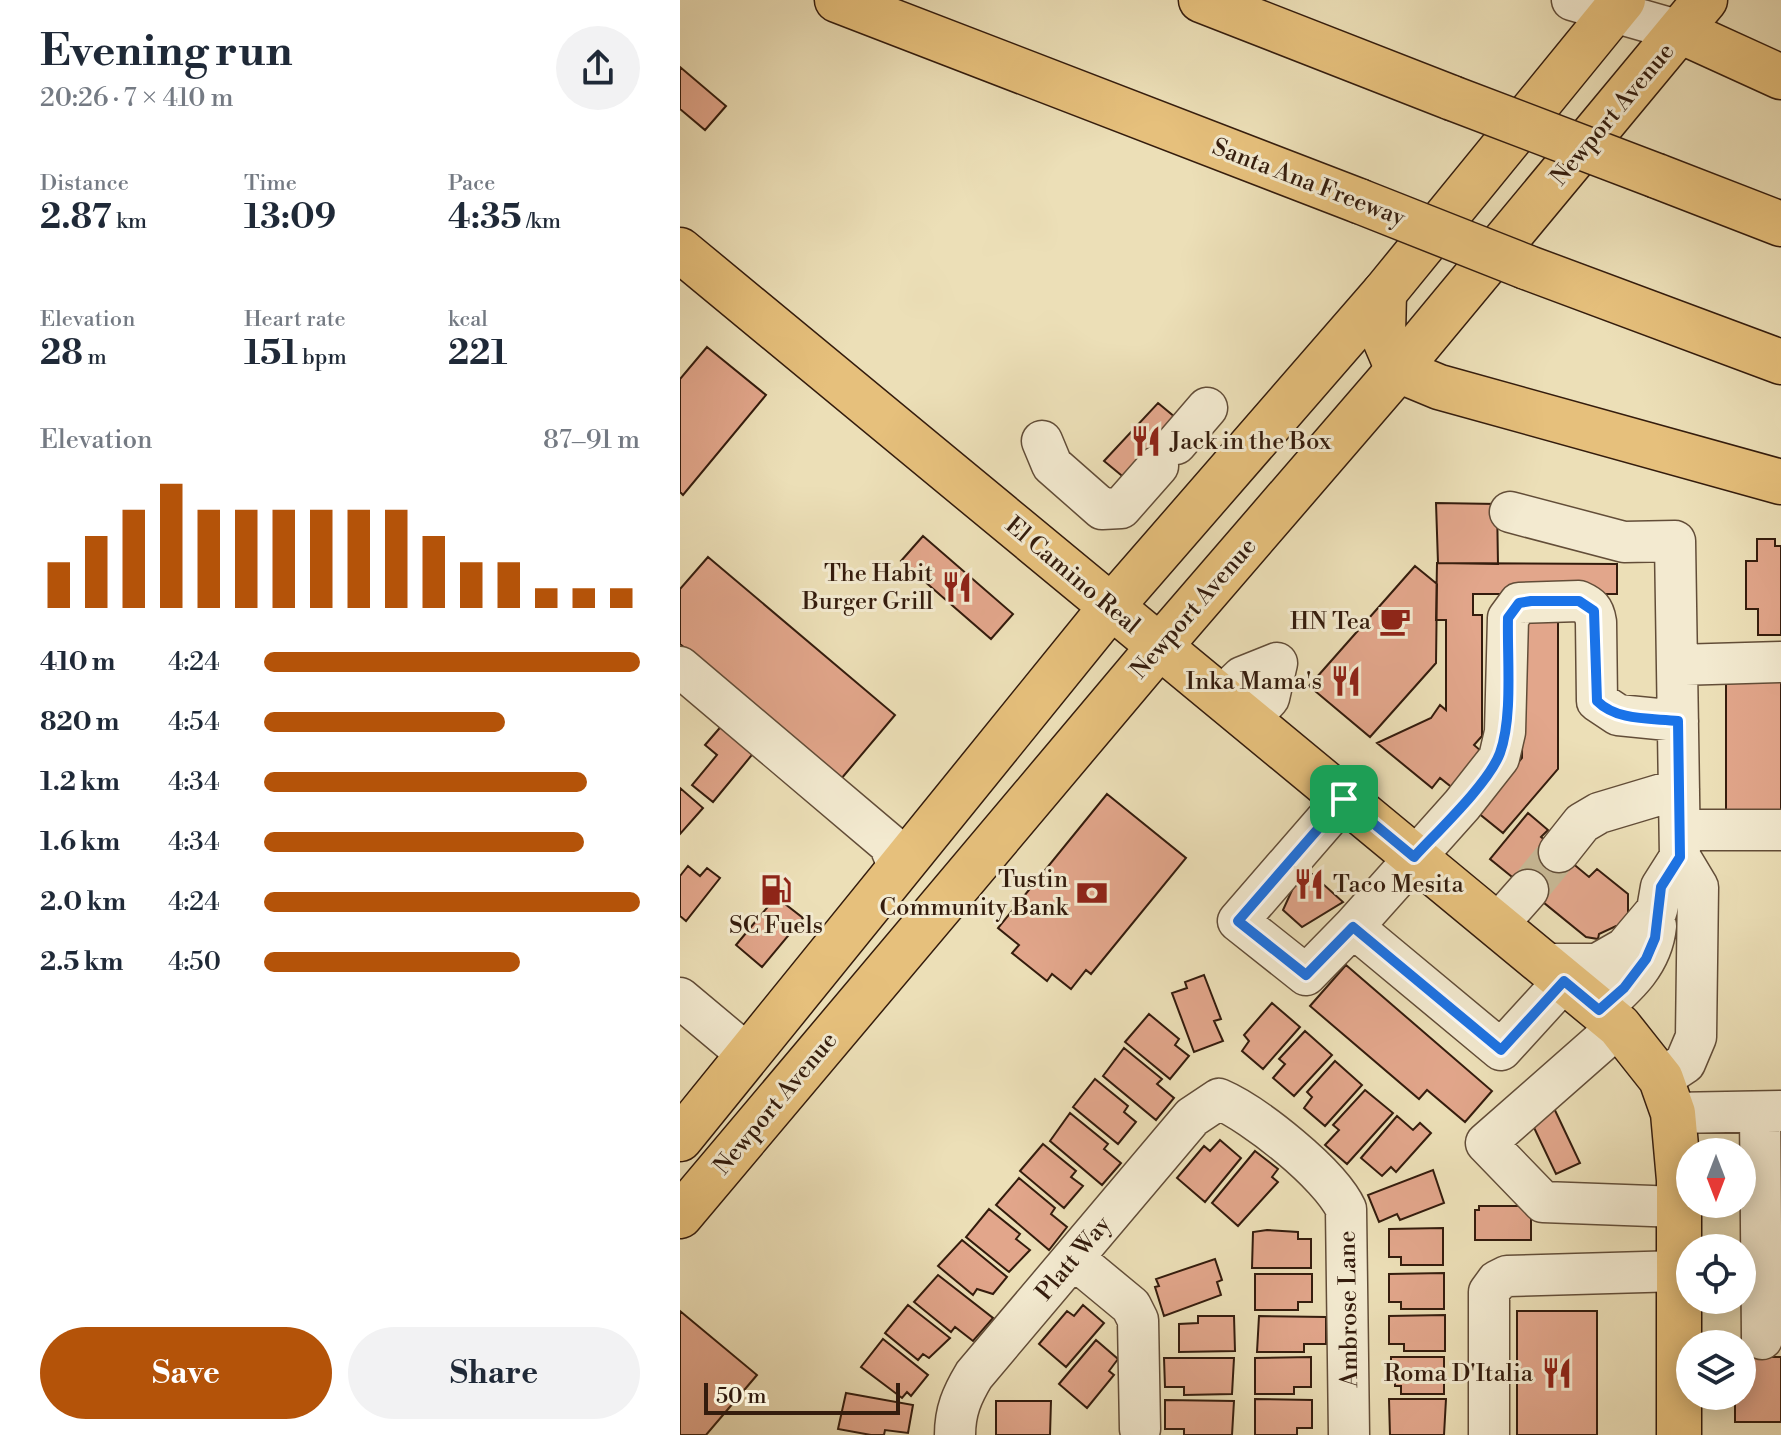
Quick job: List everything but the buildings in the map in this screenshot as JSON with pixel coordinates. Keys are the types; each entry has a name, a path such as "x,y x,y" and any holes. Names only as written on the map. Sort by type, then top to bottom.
{"main road":[{"name":"Santa Ana Freeway","path":"837,0 1526,267 1781,362"},
{"path":"1201,0 1781,224"},
{"name":"Newport Avenue","path":"680,1139 1111,607 1384,293 1602,4"},
{"path":"1693,16 1781,77"},
{"name":"Newport Avenue","path":"680,1216 1159,647 1398,370 1693,16"},
{"name":"El Camino Real","path":"680,250 1609,1018 1667,1096"},
{"path":"1384,293 1383,335 1398,370 1439,387 1781,482"},
{"path":"899,868 943,903"},
{"path":"1667,1096 1676,1179"},
{"path":"1679,1435 1681,1314"}],"street":[{"path":"1602,4 1693,16"},
{"path":"1042,441 1052,465 1102,509 1121,508 1207,408"},
{"path":"1510,512 1624,542 1675,541 1680,844 1698,887 1696,1037 1667,1096 1771,1112 1762,1261 1762,1339"},
{"path":"1344,799 1238,921 1306,975 1353,927 1499,758 1505,732 1508,618 1519,603 1579,601 1588,605 1594,611 1596,622 1597,701 1618,715 1678,721"},
{"path":"1677,665 1781,662"},
{"path":"680,667 889,844 899,868"},
{"path":"1559,852 1582,823 1599,813 1679,789"},
{"path":"1680,844 1781,830"},
{"path":"1676,1207 1543,1202 1486,1143 1609,1018 1624,988 1646,959 1655,938 1661,887 1680,844"},
{"path":"1497,925 1528,890"},
{"path":"1353,927 1501,1050 1554,972 1597,964 1610,958 1625,948 1657,910"},
{"path":"680,998 748,1055"},
{"name":"Platt Way","path":"955,1435 955,1418 961,1396 974,1375 1192,1117 1219,1099"},
{"name":"Ambrose Lane","path":"1219,1099 1244,1109 1315,1171 1340,1196 1346,1209 1349,1435"},
{"path":"1073,1258 1131,1306 1138,1320 1140,1429"},
{"path":"1489,1435 1489,1292 1497,1281 1507,1276 1676,1264"}],"tunnel":[{"path":"1528,890 1559,852"}],"place":[{"name":"Jack in the Box","path":"1146,441"},
{"name":"The Habit Burger Grill","path":"957,587"},
{"name":"HN Tea","path":"1395,621"},
{"name":"Inka Mama's","path":"1346,681"},
{"name":"Taco Mesita","path":"1309,884"},
{"name":"SC Fuels","path":"776,890"},
{"name":"Tustin Community Bank","path":"1092,893"},
{"name":"Roma D'Italia","path":"1557,1373"}],"route":[{"path":"1579,601 1588,605 1594,611 1596,622 1597,701 1618,715 1678,721 1680,857 1661,887 1655,938 1646,959 1636,975 1599,1010 1564,981 1501,1050 1353,927 1306,975 1238,921 1344,799 1414,857 1462,805 1499,758 1505,732 1508,618 1519,603 1579,601"}]}
